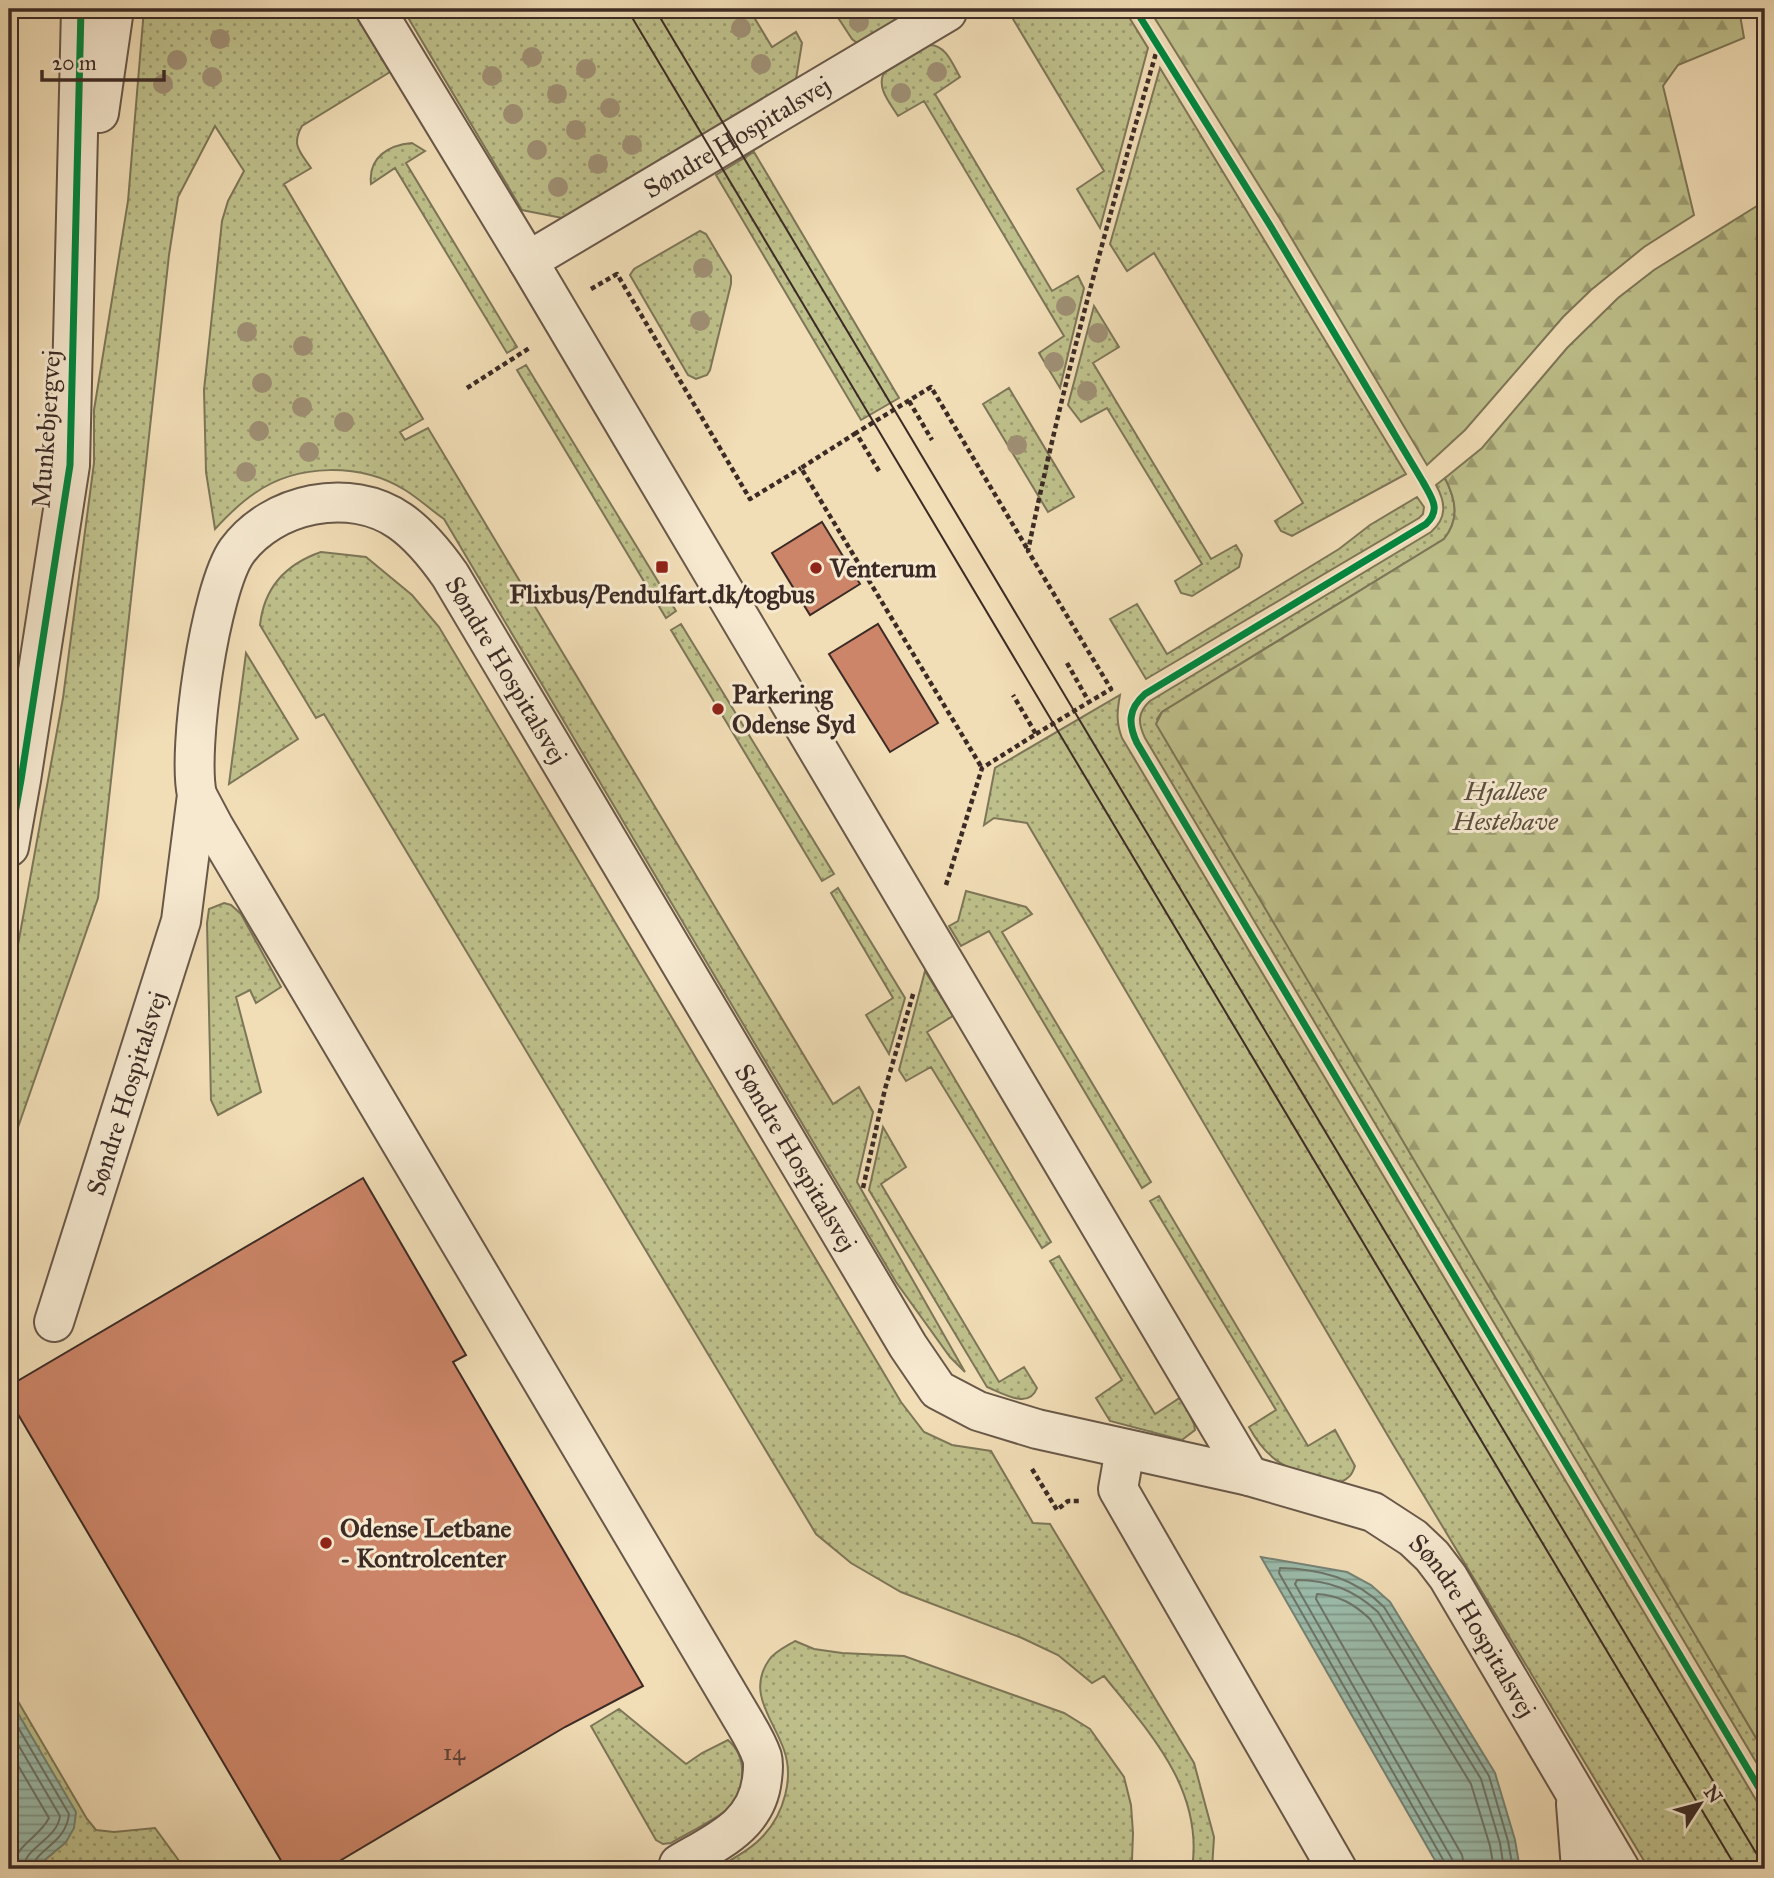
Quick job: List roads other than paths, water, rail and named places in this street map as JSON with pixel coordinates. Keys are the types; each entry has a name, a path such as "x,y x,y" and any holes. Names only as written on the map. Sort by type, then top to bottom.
{"street":[{"name":"Munkebjergvej","path":"9,847 70,465 81,9"},
{"path":"75,285 114,9"},
{"path":"376,9 1250,1476"},
{"name":"Søndre Hospitalsvej","path":"528,261 947,12"},
{"name":"Søndre Hospitalsvej","path":"54,1322 181,921 197,795 194,780 195,745 207,645 221,583 236,552 271,519 307,506 353,503 398,520 436,555 920,1365 938,1390 978,1411 1000,1418 1250,1476 1373,1512 1413,1538 1432,1556 1448,1577 1620,1869"},
{"path":"197,795 220,839 745,1723 762,1757 764,1769 760,1796 755,1808 737,1828 679,1864"},
{"path":"1125,1449 1118,1489 1337,1869"},
{"path":"1576,1795 1581,1869"}],"water":[{"path":"1261,1557 1347,1572 1371,1585 1390,1602 1495,1773 1515,1840 1520,1869 1440,1869"},
{"path":"9,1698 76,1812 74,1828 66,1842 34,1869 9,1869"}],"tram line":[{"path":"627,9 1737,1869"},
{"path":"655,9 1765,1868"}],"place":[{"name":"Flixbus/Pendulfart.dk/togbus","path":"662,567"},
{"name":"Venterum","path":"816,568"},
{"name":"Parkering Odense Syd","path":"718,709"},
{"name":"Odense Letbane - Kontrolcenter","path":"326,1543"}],"park label":[{"name":"Hjallese Hestehave","path":"1505,806"}]}
